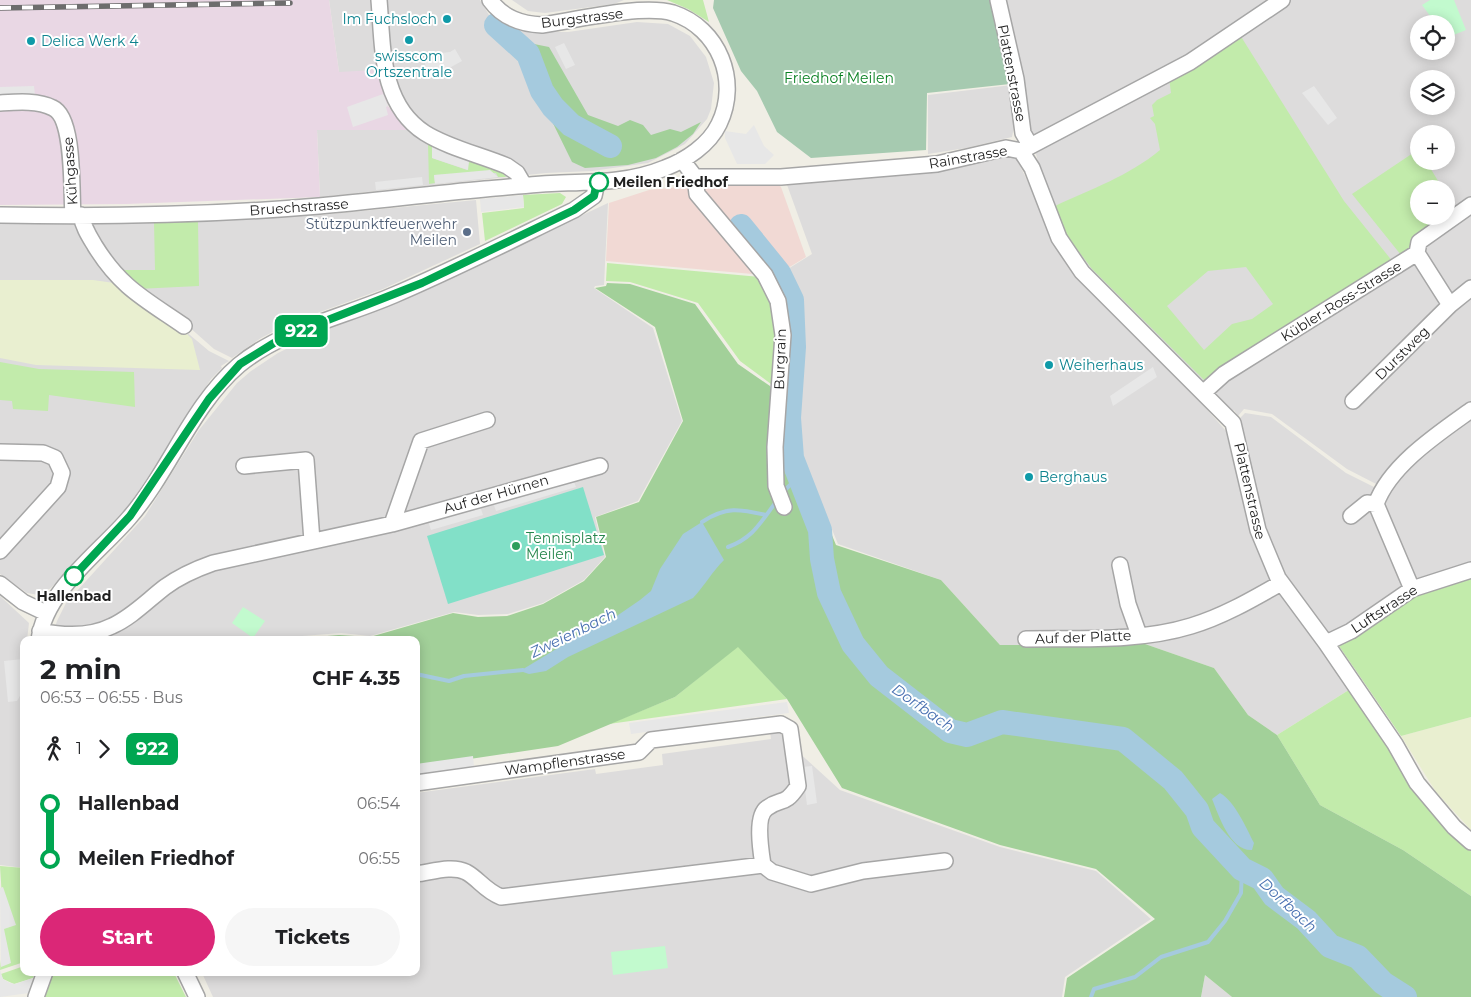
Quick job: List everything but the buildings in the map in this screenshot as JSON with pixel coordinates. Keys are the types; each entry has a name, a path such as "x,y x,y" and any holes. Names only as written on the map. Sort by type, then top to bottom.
{"street":[{"path":"379,0 387,76 395,99 407,117 425,133 437,139 507,166 517,173 524,186"},
{"name":"Burgstrasse","path":"490,0 496,9 511,19 526,24 542,25 652,5 695,24 710,38 724,64 727,81 726,104 719,124 706,142 682,160 626,180 597,182"},
{"name":"Plattenstrasse","path":"998,0 1016,78 1025,148 1059,238 1082,272 1233,423 1262,544 1281,583 1326,643 1395,744 1417,783 1454,827 1471,842"},
{"name":"Rainstrasse","path":"695,178 780,177 937,164 1006,148 1025,148 1190,62 1282,0"},
{"name":"Kühgasse","path":"0,103 53,107 61,114 68,134 77,215 83,226 118,278 133,292 184,326"},
{"path":"682,160 695,178"},
{"name":"Burgrain","path":"695,178 697,194 765,275 778,301 783,335 775,447 776,486 784,507"},
{"path":"40,635 46,613 64,587 130,516 209,399 240,364 282,338 414,286 574,210 594,196 597,182"},
{"name":"Bruechstrasse","path":"0,215 239,211 317,206 524,186 597,182"},
{"name":"Kübler-Ross-Strasse","path":"1203,393 1224,374 1417,253 1419,242 1471,205"},
{"path":"1417,253 1450,305"},
{"name":"Durstweg","path":"1353,401 1450,305 1471,288"},
{"path":"1376,504 1406,461 1471,410"},
{"path":"392,524 421,441 487,420"},
{"path":"0,452 43,453 56,458 62,473 58,487 0,551"},
{"path":"244,466 306,460 312,541"},
{"name":"Auf der Hürnen","path":"40,635 94,632 113,626 168,585 193,570 234,557 392,524 600,466"},
{"path":"1351,516 1367,503 1376,504"},
{"path":"1376,504 1412,589"},
{"name":"Auf der Platte","path":"1120,566 1128,604 1139,635"},
{"name":"Luftstrasse","path":"1326,643 1351,631 1412,589 1471,570"},
{"name":"Auf der Platte","path":"1026,639 1117,638 1192,626 1281,583"},
{"path":"0,584 23,602 46,613"},
{"name":"Wampflenstrasse","path":"420,782 639,752 651,740 781,724 790,729 798,786 790,799 767,808 760,817 763,865"},
{"path":"420,873 455,869 468,873 488,892 501,897 763,865 772,872 811,884 863,871 945,861"},
{"path":"36,997 44,976"},
{"path":"187,976 197,997"}],"shaded area":[{"path":"0,0 329,0 339,72 376,70 388,106 407,130 317,130 320,197 126,204 0,205"},
{"path":"329,0 480,0 489,15 511,28 537,32 568,32 637,22 668,24 690,36 706,57 714,83 711,109 707,119 685,144 648,163 592,171 546,173 320,197 317,130 407,130 393,114 379,82 339,72"},
{"path":"512,0 624,0 614,4 545,13 528,11"},
{"path":"1004,0 1471,0 1471,566 1422,581 1415,580 1357,623 1332,633 1326,632 1299,597 1268,549 1240,418 1245,413 1271,417 1346,473 1378,489 1380,486 1347,469 1272,414 1244,409 1238,416 1234,410 1231,413 1091,271 1065,237 1050,202 1028,127"},
{"path":"564,43 575,65 566,69 555,47"},
{"path":"455,49 462,61 451,67 426,72 424,55 450,52"},
{"path":"1012,85 1015,121 1012,137 966,148 928,154 928,95"},
{"path":"34,86 35,95 0,96 0,87"},
{"path":"1314,86 1337,118 1328,125 1302,93"},
{"path":"383,94 388,106 386,107 388,115 353,127 347,107"},
{"path":"754,125 764,146 774,155 765,164 737,164 725,138 725,131 746,134"},
{"path":"432,146 469,161 468,170 432,158"},
{"path":"1006,156 1016,158 1056,238 1233,439 1262,560 1280,591 1352,688 1277,735 1248,715 1214,668 1145,644 1000,645 941,580 838,544 788,423 791,349 790,301 775,277 812,254 786,182"},
{"path":"490,170 498,177 435,184 434,175"},
{"path":"422,177 423,185 376,190 375,182"},
{"path":"777,183 781,187 806,257 775,276 606,261 609,203 649,190 709,184"},
{"path":"523,195 524,207 481,212 480,199"},
{"path":"476,200 480,244 383,289 290,323 261,338 232,358 214,349 188,326 140,293 98,243 92,223 320,215"},
{"path":"608,203 604,285 595,286 594,288 653,328 682,421 638,501 595,517 605,557 584,580 543,603 508,614 478,615 454,612 370,636 341,633 303,636 52,636 66,603 145,516 199,430 237,383 278,353 325,330 396,303"},
{"path":"0,223 75,224 112,281 184,330 209,351 229,361 221,366 222,368 211,379 137,497 51,588 39,595 27,593 0,574"},
{"path":"1153,367 1157,377 1113,406 1110,396"},
{"path":"573,479 576,487 496,511 493,502"},
{"path":"480,506 483,515 431,530 428,521"},
{"path":"0,596 29,623 27,636 20,636 20,868 0,865"},
{"path":"20,659 20,696 17,701 8,702 4,661"},
{"path":"787,702 789,713 631,734 629,723"},
{"path":"770,730 779,731 784,739 840,790 1000,847 1096,871 1151,919 1065,977 1062,997 213,997 203,976 420,976 420,792 595,769 596,774 663,765 662,754 771,739"},
{"path":"473,756 474,767 420,774 420,763"},
{"path":"812,766 817,803 807,805 802,767"},
{"path":"3,887 16,925 4,929 11,963 1,967 0,888"},
{"path":"0,970 3,979 10,983 15,984 33,978 29,993 0,997"},
{"path":"1205,975 1232,997 1201,997"}],"green space":[{"path":"667,0 703,0 709,22 688,9"},
{"name":"Friedhof Meilen","path":"714,0 995,0 1010,84 927,93 926,150 811,158 777,132 757,91 741,71 713,8"},
{"path":"1430,0 1454,0 1466,30 1455,34 1455,15 1429,15 1422,5"},
{"path":"1240,35 1344,201 1393,262 1204,380 1092,269 1067,236 1055,206 1123,175 1160,150 1155,124 1150,118 1154,116 1152,105 1157,100 1171,93 1169,78","holes":["1246,267 1273,304 1252,319 1232,324 1204,350 1167,306 1208,271"]},
{"path":"529,43 549,47 588,115 618,126 630,120 643,125 651,135 670,129 681,132 701,122 693,134 677,147 656,158 628,165 585,168 572,162 543,103"},
{"path":"428,144 432,146 432,158 467,170 469,161 503,173 506,177 498,177 496,173 434,175 435,183 429,184"},
{"path":"1410,155 1410,170 1431,170 1438,180 1410,180 1410,225 1431,225 1412,239 1410,250 1401,255 1352,194"},
{"path":"560,193 566,197 562,204 485,241 482,213 524,208 523,195"},
{"path":"198,221 199,286 137,289 118,270 155,270 154,222"},
{"path":"607,263 760,277 769,291 780,335 775,387 740,361 698,303 630,282 606,281"},
{"path":"0,280 93,280 114,283 153,313 183,330 192,339 200,370 36,365 0,358"},
{"path":"607,283 630,284 695,304 738,364 770,386 836,545 941,580 1000,645 1145,644 1214,668 1248,715 1277,735 1320,805 1403,850 1471,896 1471,997 1232,997 1205,975 1201,997 1064,997 1067,978 1155,919 1096,869 1000,845 842,788 787,699 738,647 675,697 558,746 420,766 420,636 373,636 453,613 478,617 507,616 543,604 584,581 606,557 596,517 639,502 683,421 655,327 595,288 606,286"},
{"path":"0,362 39,369 134,372 135,407 49,395 48,411 13,409 12,401 0,400"},
{"name":"Tennisplatz Meilen","path":"583,487 604,555 448,604 427,536"},
{"path":"1471,577 1471,717 1401,736 1339,646 1378,622 1419,592"},
{"path":"243,607 265,621 254,636 250,636 232,623"},
{"path":"738,646 787,699 609,724 675,697"},
{"path":"1352,688 1455,836 1471,850 1471,896 1403,850 1320,805 1277,735"},
{"path":"1471,717 1471,830 1436,792 1401,736"},
{"path":"0,866 20,868 20,963 0,970 4,929"},
{"path":"665,946 668,968 613,975 611,952"},
{"path":"20,967 20,976 34,976 33,978 14,984 3,979 1,974"},
{"path":"52,976 176,976 186,997 45,997"}],"water":[{"path":"702,522 724,560 693,598 568,657 546,671 529,674 520,671 576,637 608,622 651,591 660,569 683,534"},
{"path":"1220,793 1231,802 1244,823 1254,843 1252,850 1244,849 1237,845 1226,831 1212,799"}],"waterway":[{"name":"Dorfbach","path":"496,25 528,54 542,91 553,107 571,125 610,146"},
{"name":"Dorfbach","path":"741,226 779,273 792,300 794,347 789,418 792,458 820,530 822,559 829,593 853,644 879,676 950,731 967,735 1002,722 1123,739 1173,780 1197,810 1203,827 1242,869 1262,879 1274,896 1306,920 1330,946 1358,957 1383,983 1405,997"},
{"name":"Zweienbach","path":"784,491 799,476"},
{"name":"Zweienbach","path":"728,547 750,534 776,502"},
{"name":"Zweienbach","path":"702,522 718,513 733,510 766,515"},
{"name":"Zweienbach","path":"420,675 449,681 464,676 523,670"},
{"path":"1091,997 1094,989 1135,977 1161,957 1208,942 1225,921 1241,893 1242,869"}],"railway":[{"path":"0,8 290,3"}],"bus line":[{"name":"922","path":"74,576 130,516 209,399 240,364 282,338 422,283 574,210 594,196 597,182 599,182"}],"place":[{"name":"Im Fuchsloch","path":"447,19"},
{"name":"swisscom Ortszentrale","path":"409,40"},
{"name":"Delica Werk 4","path":"31,41"},
{"name":"Meilen Friedhof","path":"599,182"},
{"name":"Stützpunktfeuerwehr Meilen","path":"467,232"},
{"name":"Weiherhaus","path":"1049,365"},
{"name":"Berghaus","path":"1029,477"},
{"name":"Tennisplatz Meilen","path":"516,546"},
{"name":"Hallenbad","path":"74,576"}]}
